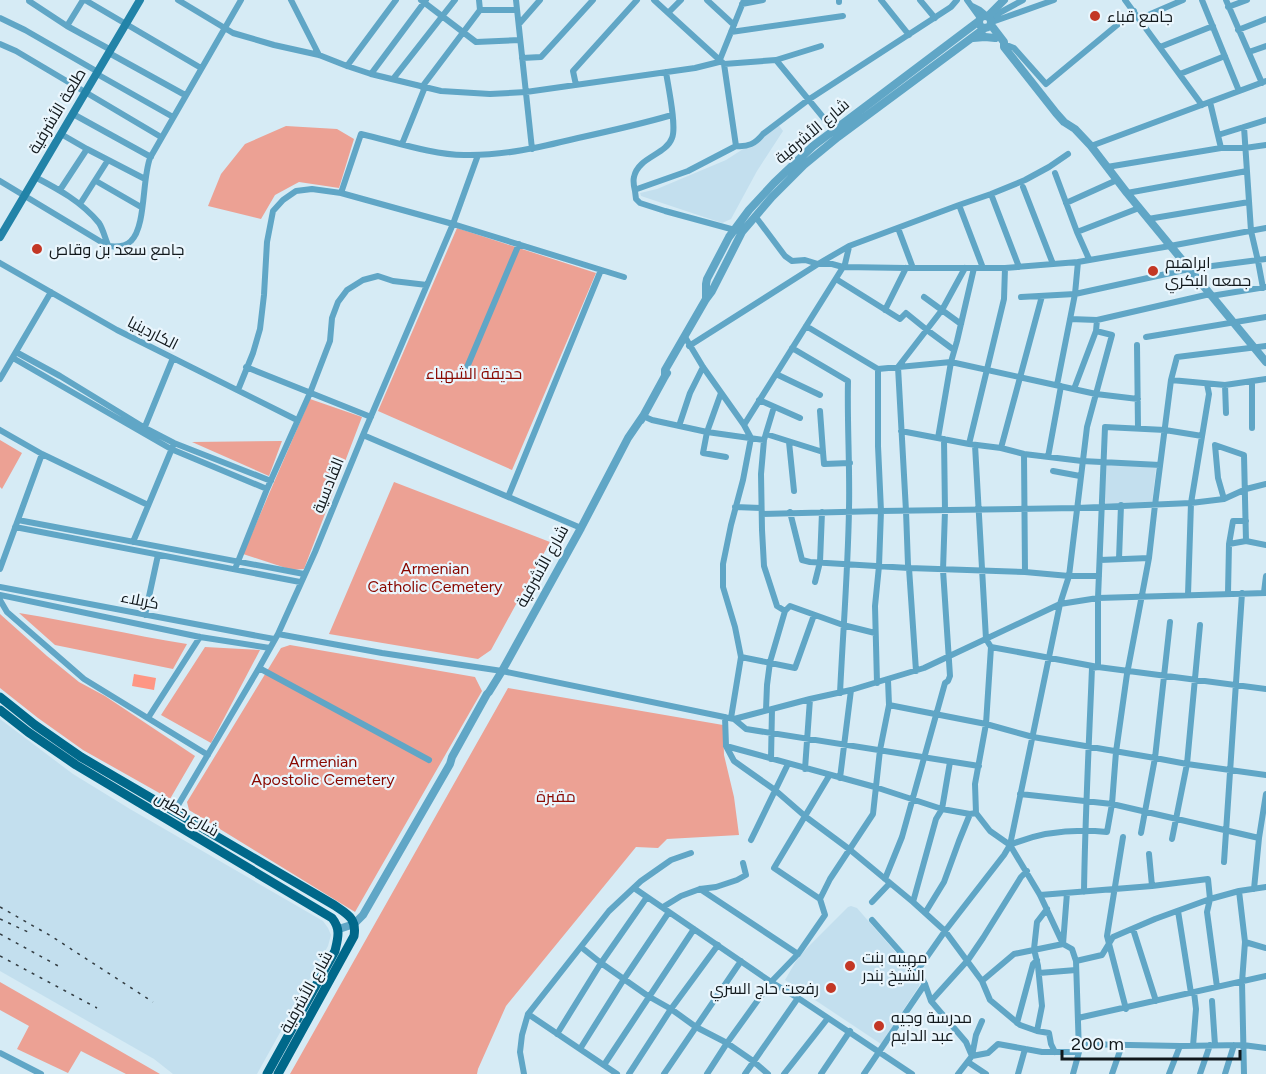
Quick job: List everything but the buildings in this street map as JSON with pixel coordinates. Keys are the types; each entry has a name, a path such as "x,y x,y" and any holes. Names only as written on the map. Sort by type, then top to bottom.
{"main road":[{"name":"طلعة الأشرفية","path":"0,237 140,0"},
{"name":"شارع حطين","path":"0,697 34,725 81,757 334,905 350,917 354,924"},
{"name":"شارع حطين","path":"0,710 76,765 332,918 339,929"},
{"name":"شارع الأشرفية","path":"278,1074 354,936 354,924"},
{"name":"شارع الأشرفية","path":"267,1074 335,951 339,929"}],"street":[{"path":"29,0 67,26 185,95"},
{"path":"67,26 84,0 201,68"},
{"path":"178,0 233,33 319,55 371,74 441,91 490,94 526,92 694,68 719,62 776,60 821,46"},
{"path":"0,181 108,246 116,247 130,241 139,226 146,169 151,157 241,0"},
{"path":"291,0 319,55"},
{"path":"347,66 396,0"},
{"path":"393,79 455,0"},
{"path":"402,144 423,87 480,10 479,0"},
{"path":"516,0 532,149"},
{"path":"519,24 540,0"},
{"path":"522,58 541,57 593,0"},
{"path":"576,85 573,71 637,0"},
{"path":"654,0 722,62"},
{"path":"668,13 681,0"},
{"path":"707,0 734,25"},
{"path":"736,146 722,62 743,2 763,0"},
{"path":"881,0 909,35"},
{"path":"920,0 935,18"},
{"path":"634,191 688,171 736,146 745,147 757,141 808,100 935,18 957,0"},
{"path":"967,0 1005,43 1059,118 1075,129 1091,146 1266,362"},
{"path":"986,21 1004,0"},
{"name":"شارع الأشرفية","path":"738,231 836,134 986,21 1023,0"},
{"name":"شارع الأشرفية","path":"354,924 363,915 450,764 456,758 628,438 668,372 706,298 707,279 749,210 813,147 836,134 971,38 986,21 1054,0"},
{"path":"1125,0 1202,105"},
{"path":"1139,19 1183,0"},
{"path":"1202,0 1239,91"},
{"path":"1091,146 1264,82 1227,3 1247,0"},
{"path":"371,74 423,1 476,42 520,40"},
{"path":"480,10 517,9"},
{"path":"986,21 1002,46 1014,48 1047,84 1134,12"},
{"path":"731,32 843,16"},
{"path":"0,18 25,30 173,117"},
{"path":"1238,30 1266,19"},
{"path":"1160,47 1213,26"},
{"path":"971,38 995,38"},
{"path":"0,44 16,51 161,137"},
{"path":"1249,52 1266,46"},
{"path":"1180,74 1225,56"},
{"path":"776,60 836,134"},
{"path":"666,72 674,128 672,139 666,147 643,163 634,176 636,199 640,203 665,212 738,231"},
{"path":"1210,102 1221,148"},
{"path":"73,114 151,157"},
{"path":"341,193 361,134 463,155 504,153 532,149 672,115"},
{"path":"1218,135 1266,120"},
{"path":"1070,319 1097,320 1210,295 1265,287 1251,231 1244,127"},
{"path":"61,134 145,179"},
{"path":"1107,167 1221,148 1266,145"},
{"path":"60,190 87,149"},
{"name":"القادسية","path":"174,812 276,637 315,552 453,224 478,154"},
{"path":"689,346 849,246 1025,180 1068,154"},
{"path":"80,204 108,160"},
{"path":"1127,193 1247,171"},
{"path":"1055,173 1089,259"},
{"path":"35,177 80,204 100,224 108,246"},
{"path":"1066,203 1117,180"},
{"path":"96,181 141,207"},
{"path":"1023,187 1053,264"},
{"path":"238,390 260,329 267,242 273,211 296,190 312,189 341,193 453,224 624,278"},
{"path":"991,194 1019,267"},
{"path":"1148,219 1249,202"},
{"path":"959,205 983,268"},
{"path":"1077,232 1139,208"},
{"path":"755,216 787,259 843,267 1005,268 1053,264 1266,228"},
{"path":"885,310 909,268 898,228"},
{"path":"465,372 519,244"},
{"path":"744,425 836,279 846,261 849,246"},
{"path":"1021,297 1075,294 1189,269 1266,259"},
{"path":"1048,457 1075,294 1077,261"},
{"name":"الكاردينيا","path":"0,263 117,330 297,420"},
{"path":"916,671 898,367 942,310 965,268"},
{"path":"872,902 888,881 945,683 950,676 943,570 945,511 941,439 951,362 974,268"},
{"path":"1005,268 1004,299 972,444 979,510 986,639 992,647 1049,659 1266,689"},
{"path":"508,497 601,270"},
{"path":"235,569 267,489 310,393 330,341 332,318 338,302 347,290 363,280 378,276 427,285"},
{"path":"836,279 900,319 906,313 954,350"},
{"path":"0,379 51,292"},
{"path":"1001,448 1042,296"},
{"path":"924,297 962,324"},
{"path":"1146,337 1266,317"},
{"path":"1074,389 1096,331 1097,320"},
{"path":"806,326 878,369 951,362 1096,394 1138,399"},
{"path":"917,971 1010,844 1060,604 1069,576 1087,427 1112,336 1096,331"},
{"path":"685,337 751,438 723,564 723,587 741,657 726,746 734,761 775,790 849,849 945,931 982,981 990,1000 1017,1023 1049,1033 1055,1052"},
{"path":"1137,345 1138,428"},
{"path":"1010,844 1024,839 1085,830 1107,832 1127,674 1149,558 1171,380 1177,357 1266,346"},
{"path":"792,348 848,381 849,511 840,693"},
{"path":"14,355 60,376 143,430 173,446 267,489"},
{"path":"143,430 173,358"},
{"path":"246,367 370,417"},
{"path":"679,426 690,393 703,367"},
{"path":"877,682 875,606 881,511 878,369"},
{"path":"776,374 820,395"},
{"path":"1171,380 1225,385 1266,379"},
{"path":"1252,381 1252,428"},
{"path":"1188,595 1191,503 1209,394 1207,384"},
{"path":"1225,385 1226,413"},
{"path":"721,393 706,432 702,453 726,457"},
{"path":"759,400 800,417"},
{"path":"774,407 765,437 761,474 761,511 764,566 777,606 785,611"},
{"path":"820,411 824,464 850,463"},
{"path":"643,416 706,432 751,438 765,437 823,452"},
{"path":"1098,667 1098,598 1105,427 1165,430 1202,436"},
{"path":"0,430 42,454 148,505"},
{"path":"901,431 1024,454 1160,465"},
{"path":"363,435 581,528"},
{"path":"789,442 794,491"},
{"path":"1224,499 1218,477 1215,445 1244,455 1246,542"},
{"path":"173,446 271,481"},
{"path":"133,542 173,446"},
{"path":"0,569 42,454"},
{"path":"1024,454 1025,572"},
{"path":"1053,471 1080,476"},
{"path":"735,507 761,511 822,512 1155,505 1224,499 1246,489 1266,484"},
{"path":"1119,559 1121,506"},
{"path":"790,512 802,560 943,570 1099,576"},
{"path":"815,582 819,562 822,512"},
{"path":"18,520 304,574"},
{"path":"1228,593 1229,544 1233,521 1246,521"},
{"path":"15,527 300,582"},
{"path":"1229,544 1246,542 1266,545"},
{"path":"145,615 158,555"},
{"path":"1100,560 1149,558"},
{"path":"730,718 840,693 916,671 1060,604 1098,598 1265,592 1266,576"},
{"name":"كربلاء","path":"0,587 276,637 502,671 730,718"},
{"path":"1224,862 1242,593"},
{"name":"كربلاء","path":"0,595 200,637 270,648"},
{"path":"0,600 7,612 84,679 208,755"},
{"path":"771,759 772,733 767,685 770,662 785,611 790,606 843,625 875,633"},
{"path":"741,657 795,668 814,615"},
{"path":"1141,833 1155,758 1170,622"},
{"path":"1172,839 1187,764 1200,625"},
{"path":"148,718 200,637"},
{"path":"925,913 944,882 958,841 973,814 986,724 992,647"},
{"path":"1084,892 1092,668 1098,667"},
{"path":"259,668 429,760"},
{"path":"820,899 830,879 873,814 880,750 889,705 888,680"},
{"path":"840,778 851,690"},
{"path":"805,769 810,699"},
{"path":"889,705 986,724 1033,737 1187,764 1266,775"},
{"path":"730,718 746,729 979,766"},
{"path":"726,746 942,809 973,814 990,831 1010,844 1040,895 1063,944 1072,949 1076,961 1079,1052 1073,1074"},
{"path":"913,902 936,819 942,809 950,762"},
{"path":"750,840 788,764"},
{"path":"707,1074 771,982 798,954 825,915 820,899 774,868 829,776"},
{"path":"1020,794 1112,804 1259,838"},
{"path":"1254,889 1266,794"},
{"path":"1123,837 1107,936 1126,1009"},
{"path":"524,1074 520,1052 528,1014 609,911 641,881 671,860 691,853"},
{"path":"1149,854 1152,886"},
{"path":"663,907 681,896 700,889 716,887 737,880 746,875 743,863"},
{"path":"930,1000 968,960 1027,871"},
{"path":"1040,895 1208,879 1210,899 1207,912 1217,987"},
{"path":"1076,961 1102,955 1113,937 1155,919 1210,899 1266,887"},
{"path":"634,888 771,982 880,1051 904,1072 912,1074"},
{"path":"700,889 798,954"},
{"path":"1239,891 1245,942 1242,982 1244,1074"},
{"path":"1063,944 1067,893"},
{"path":"557,1034 601,963 647,897"},
{"path":"1037,1031 1042,1006 1034,949 1037,922 1047,909"},
{"path":"1178,911 1196,1009 1193,1046"},
{"path":"580,1049 669,912"},
{"path":"872,920 917,971 925,984 930,1000 966,1042 970,1059 986,1074"},
{"path":"339,929 354,924"},
{"path":"604,1065 693,929"},
{"path":"1133,929 1156,1001"},
{"path":"1245,942 1266,948"},
{"path":"982,981 1014,954 1063,944"},
{"path":"629,1074 671,1009 718,945"},
{"path":"581,947 648,996 696,1027 727,1043 768,1074"},
{"path":"1017,1023 1033,964 1037,960"},
{"path":"664,1074 741,961"},
{"path":"1039,973 1076,970"},
{"path":"1078,1018 1266,976"},
{"path":"864,1074 925,984"},
{"path":"745,1074 798,998"},
{"path":"1200,1074 1212,1045 1212,1002"},
{"path":"528,1014 617,1074"},
{"path":"784,1074 828,1018"},
{"path":"958,1074 970,1059 982,1021"},
{"path":"821,1074 850,1031"},
{"path":"970,1059 988,1053 998,1044 1042,1052 1079,1052"},
{"path":"1079,1044 1243,1045 1266,1048"},
{"path":"1112,1074 1122,1045"},
{"path":"1226,1074 1234,1045"},
{"path":"1169,1074 1180,1046"},
{"path":"1018,1074 1025,1049"},
{"path":"0,1053 41,1074"}],"shaded area":[{"path":"778,124 783,131 757,171 731,219 722,223 641,196 640,193 657,189 726,160"},
{"path":"1104,464 1156,468 1152,503 1103,506"},
{"path":"134,674 156,678 154,690 132,686"},
{"path":"0,719 73,774 323,921 331,935 328,946 257,1074 173,1074 154,1059 0,971"},
{"path":"851,906 857,908 920,980 919,986 881,1044 785,980 806,949"}],"green space":[{"path":"286,126 337,129 354,139 339,188 299,182 275,195 261,219 208,206 221,174 245,144"},
{"name":"حديقة الشهباء","path":"457,228 596,273 512,470 378,411"},
{"path":"310,399 362,417 304,569 292,570 243,554"},
{"path":"0,440 22,453 2,489 0,487"},
{"path":"282,441 269,476 192,442"},
{"name":"Armenian Catholic Cemetery","path":"394,482 550,542 491,650 478,659 329,634"},
{"path":"19,613 187,644 173,669 55,645"},
{"path":"0,614 79,682 105,696 195,756 170,799 83,750 0,688"},
{"name":"Armenian Apostolic Cemetery","path":"290,645 475,677 482,691 355,912 189,810 187,802 281,648"},
{"path":"205,647 260,650 211,743 161,715"},
{"name":"مقبرة","path":"508,688 723,725 724,755 734,797 739,835 667,839 658,848 636,847 506,1006 477,1074 290,1074"},
{"path":"0,982 160,1074 126,1074 81,1051 68,1073 17,1049 29,1026 0,1010"}],"railway":[{"path":"0,907 51,936 153,1002"},
{"path":"0,919 28,932"},
{"path":"0,934 62,968"},
{"path":"0,956 97,1008"}],"place":[{"name":"جامع قباء","path":"1095,16"},
{"name":"جامع سعد بن وقاص","path":"37,249"},
{"name":"ابراهيم جمعه البكري","path":"1153,271"},
{"name":"مهيبه بنت الشيخ بندر","path":"850,966"},
{"name":"رفعت حاج السري","path":"831,988"},
{"name":"مدرسة وجيه عبد الدايم","path":"879,1026"}]}
